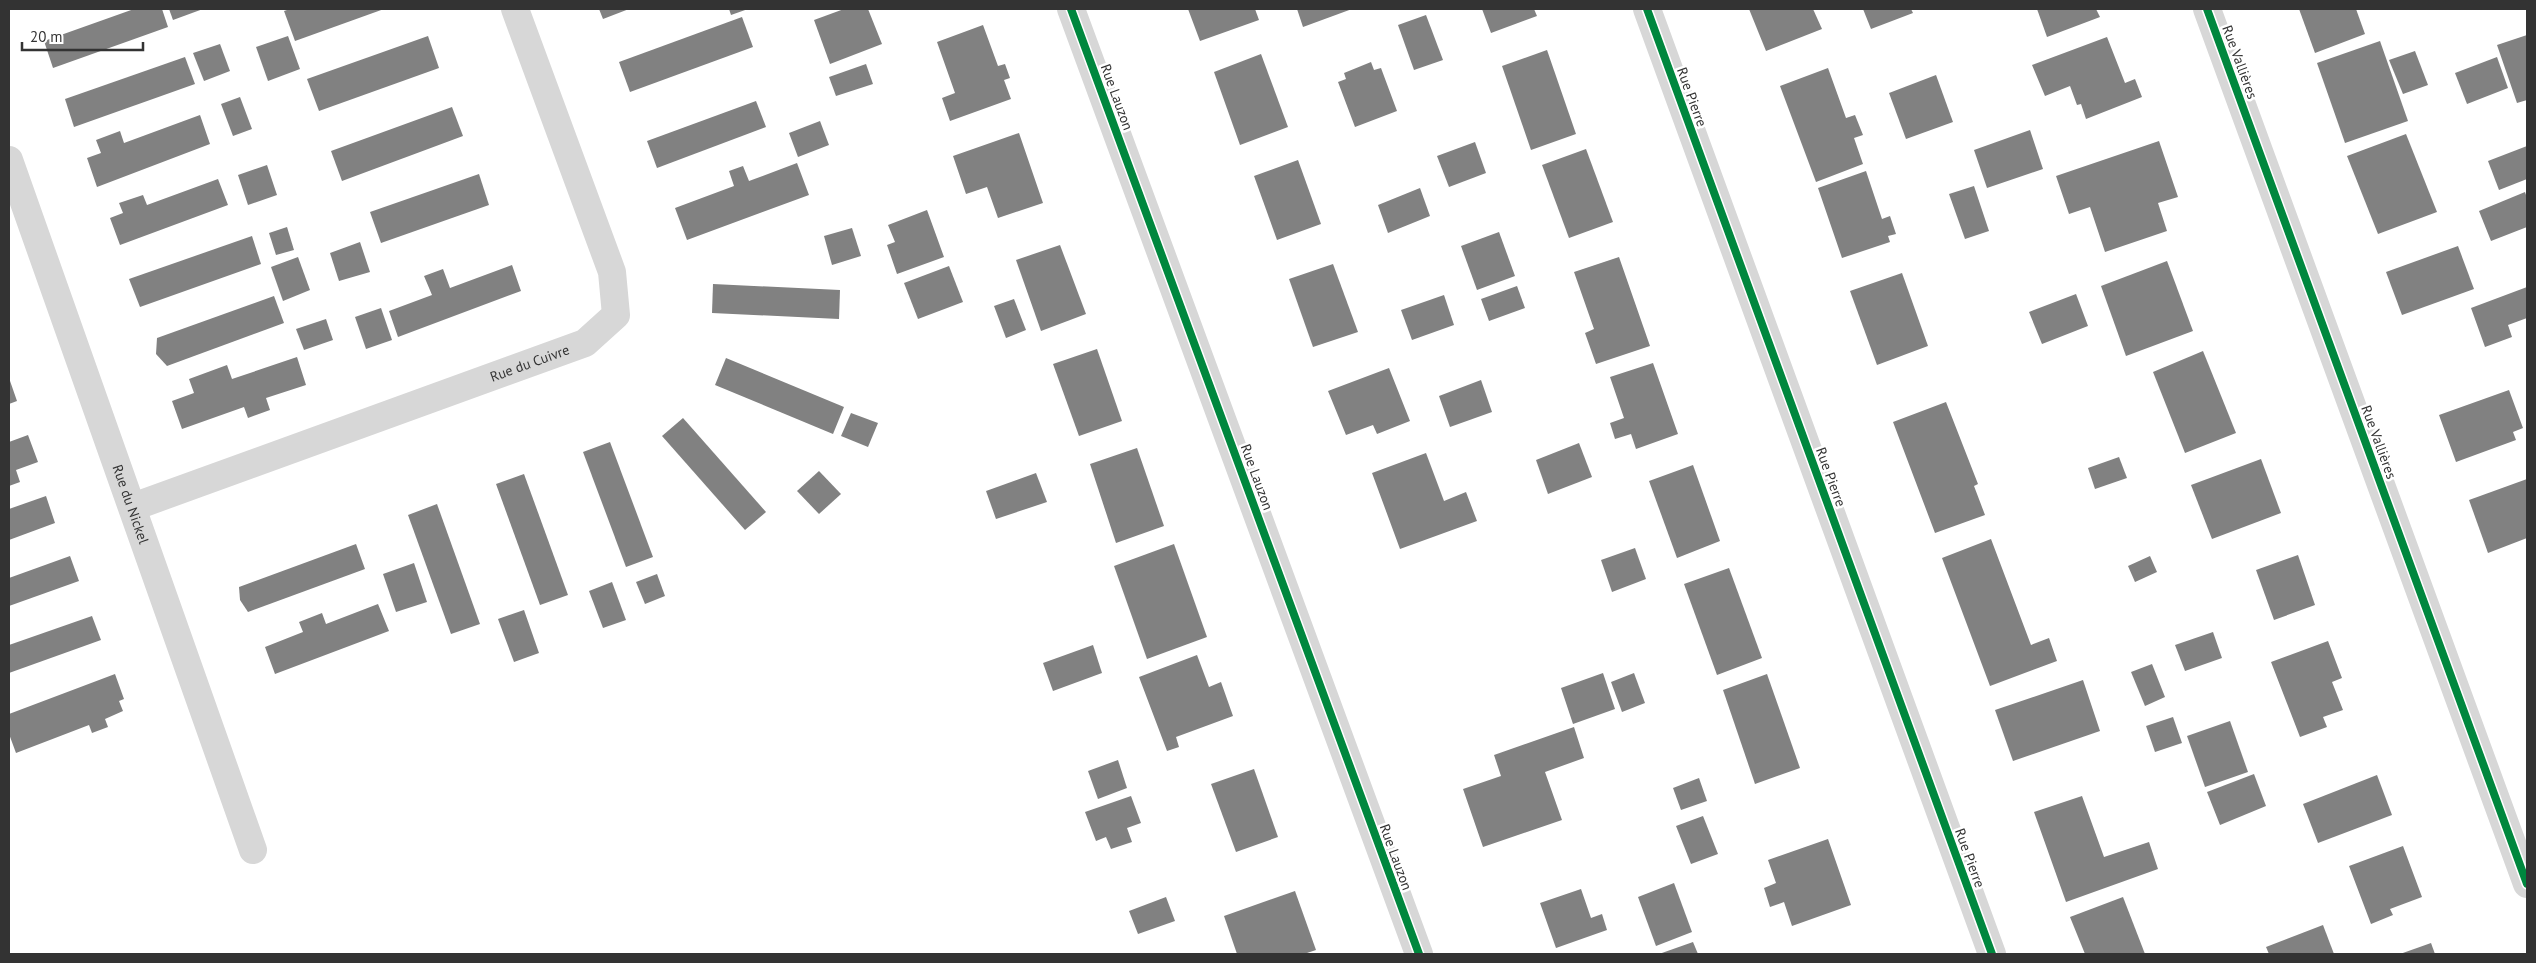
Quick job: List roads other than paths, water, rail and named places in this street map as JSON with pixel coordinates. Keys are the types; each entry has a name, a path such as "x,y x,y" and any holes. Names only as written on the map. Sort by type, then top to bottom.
{"street":[{"name":"Rue du Cuivre","path":"133,507 585,343 616,315 612,272 515,9"},
{"name":"Rue Lauzon","path":"1071,9 1419,954"},
{"name":"Rue Pierre","path":"1647,9 1992,954"},
{"name":"Rue Vallières","path":"2207,9 2527,884"},
{"name":"Rue du Nickel","path":"9,160 253,850"}]}
